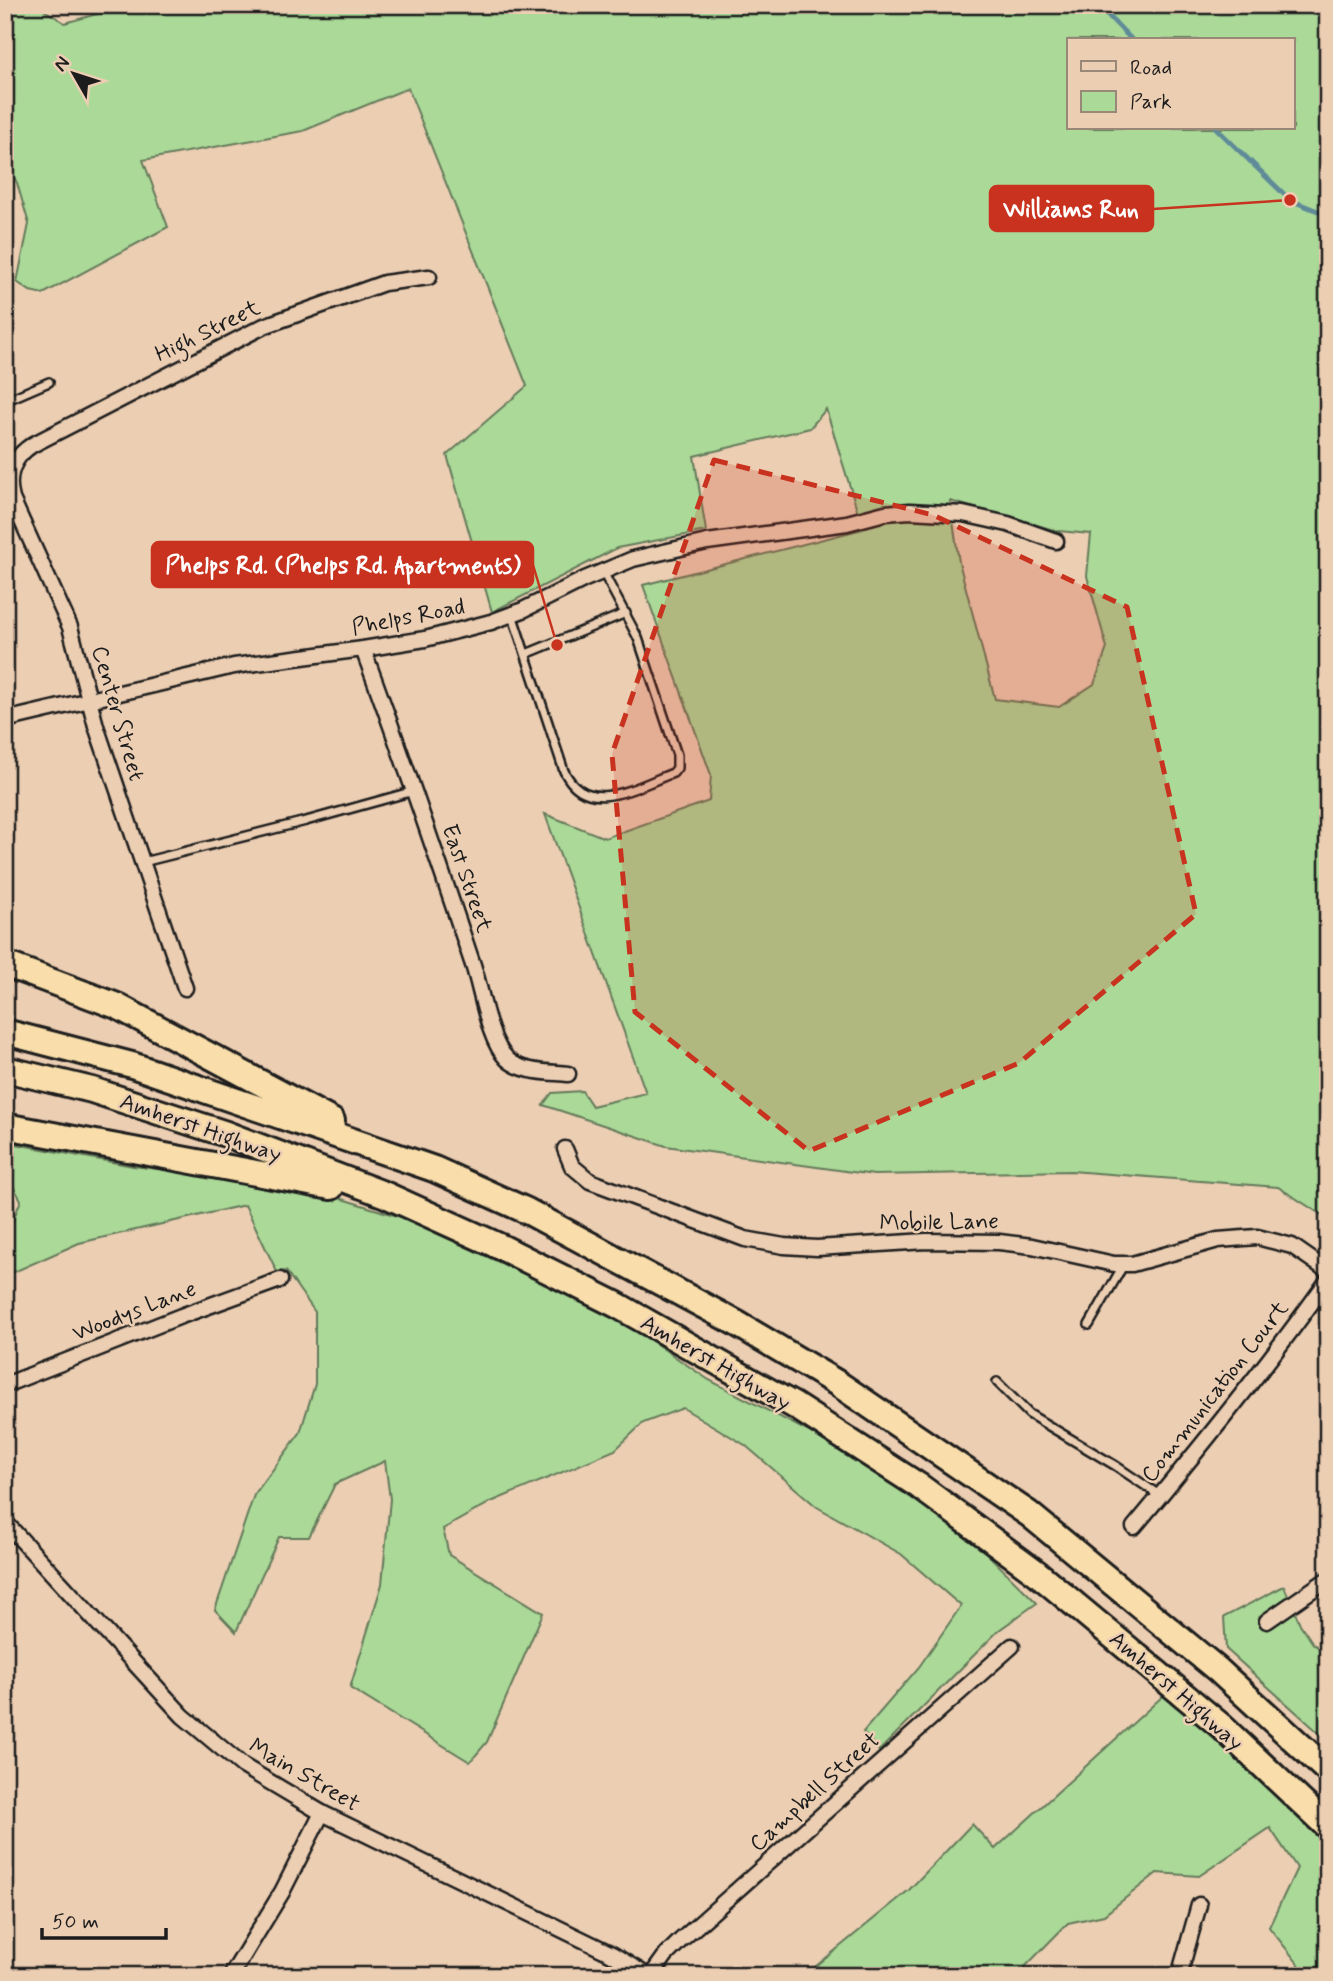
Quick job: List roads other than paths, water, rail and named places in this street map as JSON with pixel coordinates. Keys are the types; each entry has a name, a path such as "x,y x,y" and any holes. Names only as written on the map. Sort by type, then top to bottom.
{"highway":[{"path":"5,964 68,986 144,1019 328,1119 434,1169"},
{"name":"Amherst Highway","path":"5,1032 132,1065 434,1169 592,1245 736,1323 837,1382 1029,1514 1218,1670 1328,1771"},
{"name":"Amherst Highway","path":"5,1069 92,1090 226,1134 386,1195 503,1248 617,1305 794,1406 919,1486 1037,1573 1221,1726 1328,1828"},
{"path":"5,1126 321,1184 447,1223"},
{"path":"1218,1670 1279,1716 1328,1761"}],"street":[{"name":"High Street","path":"19,456 32,445 264,326 384,284 429,277"},
{"name":"Center Street","path":"19,456 8,469 12,499 70,627 90,701 185,988"},
{"name":"Phelps Road","path":"5,720 234,666 425,639 491,622 633,559 674,548 910,511 963,514 1008,524 1056,541"},
{"name":"East Street","path":"363,649 480,986 496,1046 508,1060 518,1066 568,1074"},
{"name":"Mobile Lane","path":"565,1149 572,1166 590,1181 745,1238 784,1246 817,1248 926,1241 999,1242 1032,1246 1114,1264 1132,1264 1218,1240 1257,1237 1292,1246 1328,1271"},
{"name":"Woodys Lane","path":"5,1385 280,1280"},
{"name":"Communication Court","path":"1134,1527 1284,1342 1328,1280"},
{"name":"Main Street","path":"5,1522 183,1716 243,1766 322,1814 612,1954 649,1976"},
{"path":"1267,1621 1328,1579"},
{"name":"Campbell Street","path":"649,1976 681,1940 1012,1646"},
{"path":"231,1976 282,1892 322,1814"},
{"path":"1179,1976 1199,1906"}],"lane":[{"path":"5,401 49,382"},
{"path":"512,614 564,771 574,786 587,794 601,797 673,773 678,764 677,755 650,669 626,613 603,572"},
{"path":"526,654 626,613"},
{"path":"142,862 414,791"},
{"path":"1089,1325 1125,1264"},
{"path":"997,1382 1030,1414 1160,1496"}],"waterway":[{"path":"1098,5 1130,38"},
{"path":"1218,130 1290,200 1328,215"}],"place":[{"name":"Williams Run","path":"1290,200"},
{"name":"Phelps Rd. (Phelps Rd. Apartments)","path":"557,645"}]}
